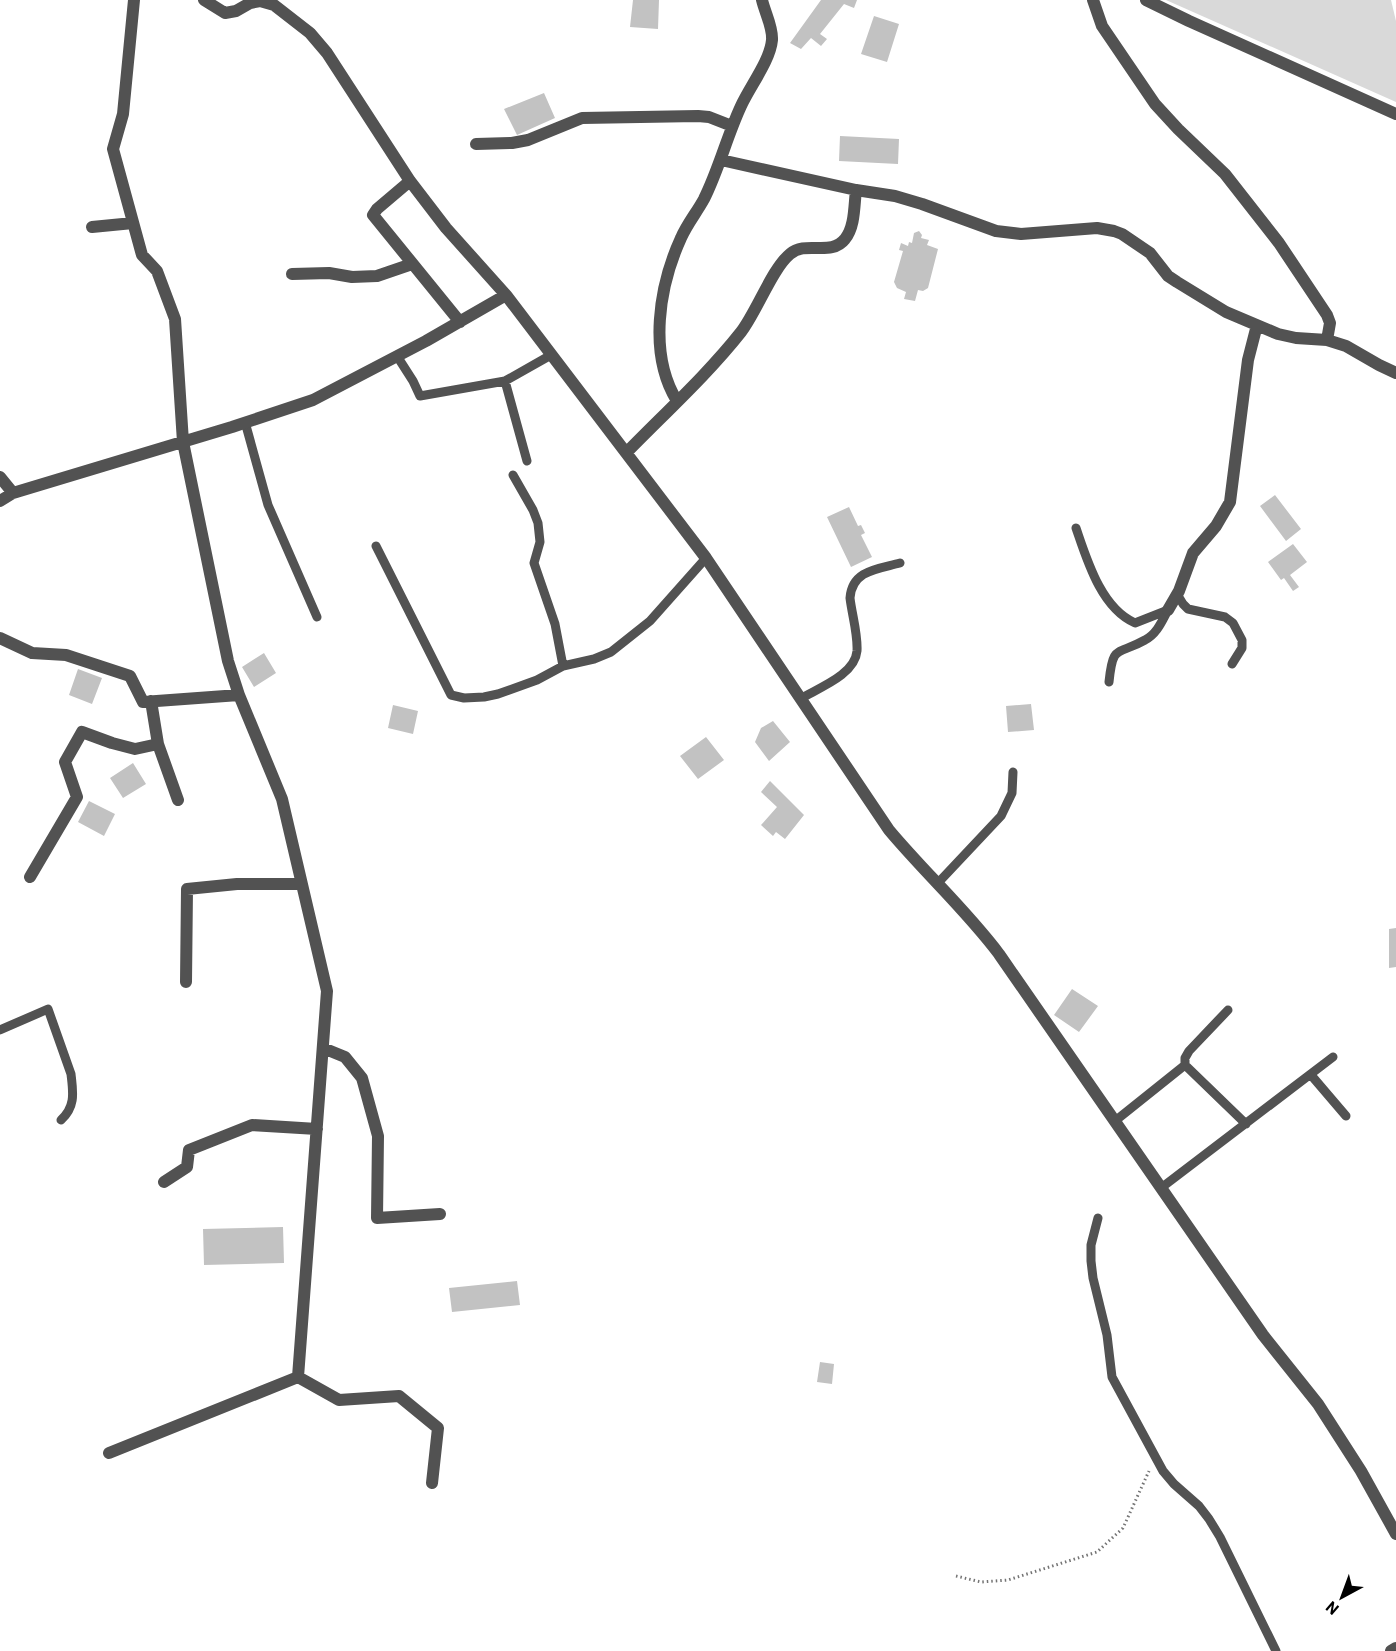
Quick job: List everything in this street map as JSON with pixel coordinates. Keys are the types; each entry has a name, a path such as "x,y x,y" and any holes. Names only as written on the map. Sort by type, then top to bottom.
{"street":[{"path":"134,0 123,114 113,149 142,255 157,271 175,319 183,442 228,661 239,695 282,799 327,991 298,1377"},
{"path":"204,0 225,13 260,1 274,5 310,33 327,53 410,181 446,228 506,295 706,558 889,830 937,884 976,923 999,954 1263,1335 1318,1404 1361,1471 1396,1534"},
{"path":"677,401 671,392 662,358 660,332 662,298 668,272 680,240 704,199 721,160 732,126 770,51 772,38 762,0"},
{"path":"1093,0 1102,26 1155,104 1225,174 1296,266 1330,323 1327,340"},
{"path":"1146,0 1396,114"},
{"path":"476,144 528,140 582,118 698,116 709,117 732,126"},
{"path":"721,160 856,190 895,196 996,231 1034,234 1097,228 1114,231 1138,244 1158,261 1168,276 1215,305 1257,326 1287,336 1327,340 1346,346 1396,373"},
{"path":"410,181 373,215 460,322"},
{"path":"627,452 743,329 781,264 790,253 809,247 834,247 845,240 851,228 856,190"},
{"path":"92,227 133,224"},
{"path":"292,274 329,273 352,277 377,276 412,264"},
{"path":"0,501 13,493 313,400 506,295"},
{"path":"1168,610 1177,594 1193,553 1221,525 1230,502 1248,360 1257,326"},
{"path":"0,477 13,493"},
{"path":"0,638 32,653 66,655 130,676 143,702 239,695"},
{"path":"152,701 158,744 178,800"},
{"path":"30,877 77,797 65,762 82,732 135,749 158,744"},
{"path":"186,982 188,889 237,884 302,884"},
{"path":"323,1048 345,1057 362,1078 378,1136 377,1218 440,1214"},
{"path":"164,1182 187,1167 189,1150 252,1125 317,1129"},
{"path":"109,1453 298,1377"},
{"path":"298,1377 339,1400 399,1396 438,1428 432,1483"},
{"path":"1391,1651 1396,1648"}],"lane":[{"path":"397,356 420,396 505,381 551,355"},
{"path":"505,381 527,461"},
{"path":"245,422 268,505 317,617"},
{"path":"513,475 538,523 540,542 534,563 555,624 562,666"},
{"path":"1076,528 1096,581 1119,615 1135,623 1168,610"},
{"path":"376,546 451,695 464,698 498,694 537,680 562,666 594,659 610,651 650,621 706,558"},
{"path":"800,699 840,675 855,660 857,650 850,598 855,582 867,571 900,564"},
{"path":"1177,594 1188,609 1225,617 1233,623 1242,640 1242,648 1232,664"},
{"path":"1109,682 1111,661 1115,654 1122,648 1145,640 1153,634 1168,610"},
{"path":"937,884 1001,816 1012,793 1012,772"},
{"path":"0,1030 48,1009 71,1074 72,1108 61,1120"},
{"path":"1228,1010 1189,1051 1185,1058 1185,1065 1246,1124"},
{"path":"1161,1188 1333,1058"},
{"path":"1115,1121 1185,1065"},
{"path":"1311,1075 1346,1116"},
{"path":"1098,1218 1091,1245 1091,1261 1107,1335 1112,1377 1163,1471 1209,1519 1276,1651"}],"path":[{"path":"956,1576 981,1582 1008,1580 1097,1552 1123,1528 1156,1456"}],"shaded area":[{"path":"1166,0 1391,0 1396,21 1396,102"}],"building":[{"path":"633,0 659,0 658,29 630,27"},
{"path":"821,0 857,0 854,8 844,4 820,34 827,39 821,46 811,38 801,49 790,43"},
{"path":"874,16 899,24 887,62 861,54"},
{"path":"544,93 555,118 517,135 504,109"},
{"path":"840,136 899,139 898,164 839,161"},
{"path":"919,231 921,238 929,240 927,245 938,249 928,288 923,291 918,290 915,301 904,299 906,292 897,288 894,282 903,251 899,250 901,243 908,246 909,242 912,243 914,233"},
{"path":"1275,495 1301,529 1286,541 1260,506"},
{"path":"849,507 858,526 861,525 865,533 861,535 872,557 851,567 827,517"},
{"path":"1293,544 1307,562 1290,575 1299,587 1293,591 1284,578 1281,580 1268,562"},
{"path":"264,653 276,673 254,687 242,667"},
{"path":"78,669 102,678 92,704 69,695"},
{"path":"1031,704 1034,730 1008,732 1006,706"},
{"path":"393,705 418,711 413,734 388,728"},
{"path":"773,721 790,742 769,761 755,742 761,728"},
{"path":"706,737 724,760 698,779 680,756"},
{"path":"133,763 146,784 123,798 110,778"},
{"path":"770,781 804,815 785,839 776,832 773,836 761,825 777,807 761,792"},
{"path":"89,801 115,814 104,836 78,822"},
{"path":"1396,928 1396,967 1389,968 1389,929"},
{"path":"1072,989 1098,1006 1079,1032 1054,1015"},
{"path":"283,1227 284,1263 204,1265 203,1229"},
{"path":"517,1281 520,1305 452,1312 449,1288"},
{"path":"820,1362 834,1364 832,1384 817,1382"}]}
